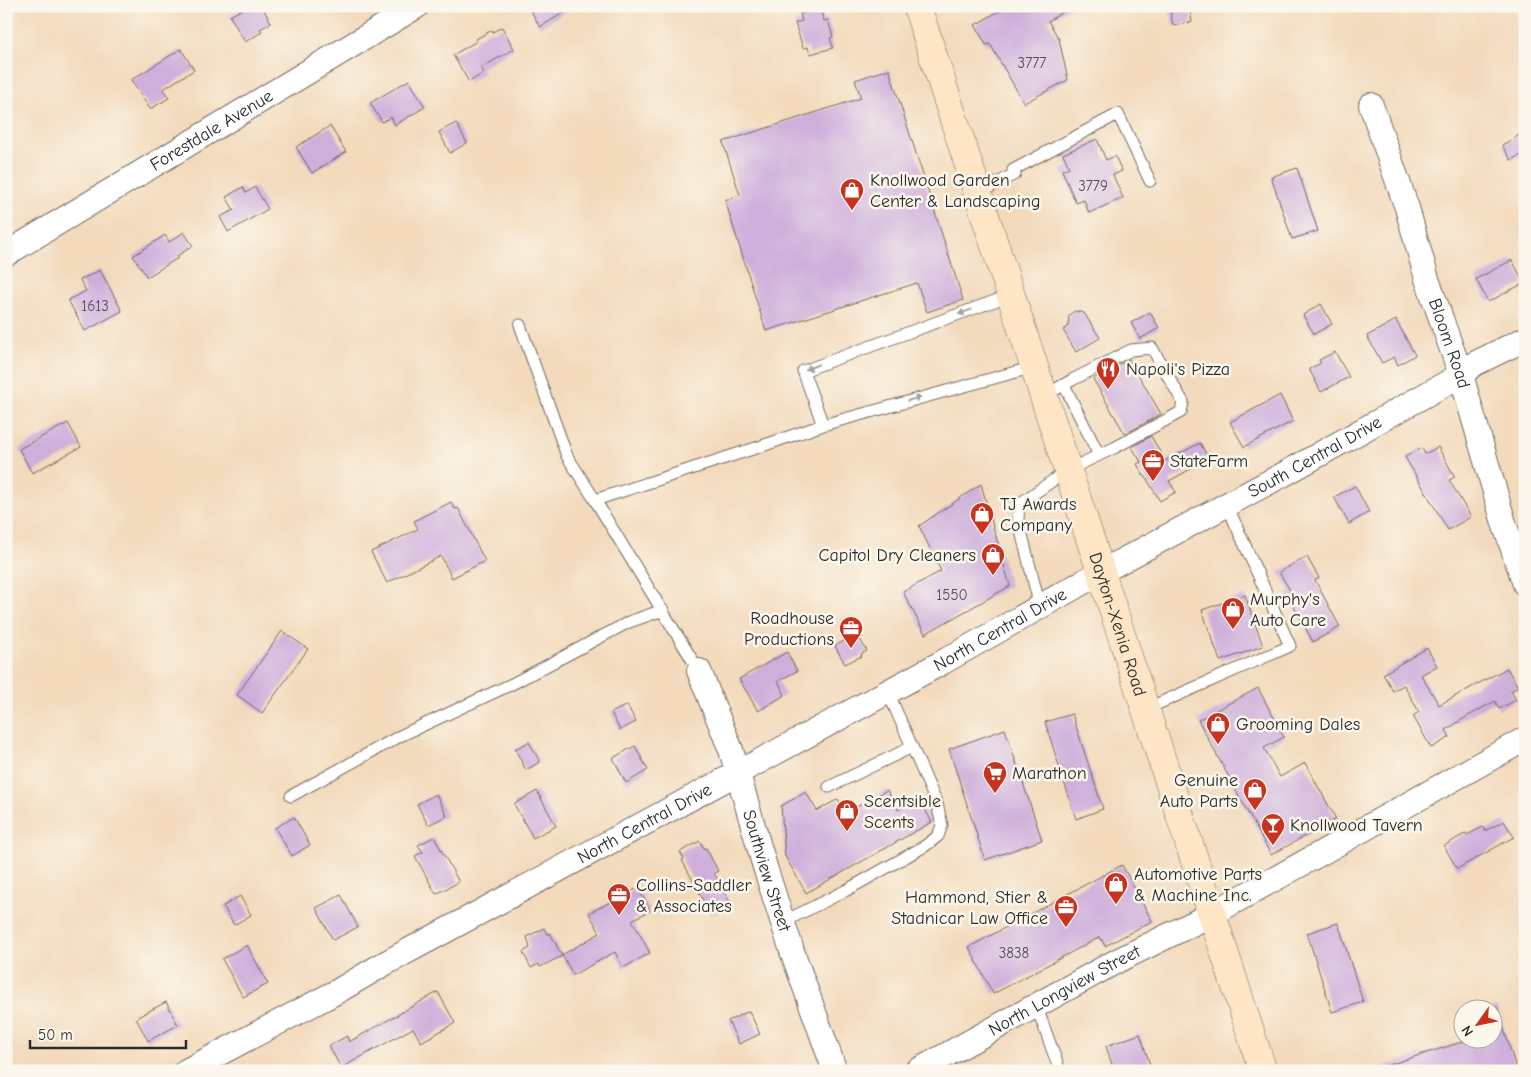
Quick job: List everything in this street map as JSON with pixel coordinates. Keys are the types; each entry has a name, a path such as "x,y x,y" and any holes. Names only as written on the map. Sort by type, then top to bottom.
{"main road":[{"name":"Dayton-Xenia Road","path":"919,7 1034,367 1054,390 1068,470 1264,1071"}],"street":[{"name":"Forestdale Avenue","path":"6,254 417,6"},
{"name":"Bloom Road","path":"1371,105 1407,208 1426,279 1460,375 1504,523 1525,584"},
{"name":"South Central Drive","path":"1101,572 1460,375 1474,364 1525,338"},
{"name":"North Central Drive","path":"186,1071 338,991 382,965 738,774 1101,572"},
{"name":"Southview Street","path":"699,671 731,750 783,922 835,1071"},
{"name":"North Longview Street","path":"917,1071 1117,961 1212,914 1525,739"}],"lane":[{"path":"978,193 1015,174 1013,170 1118,114 1150,181"},
{"path":"823,425 803,371 1011,295"},
{"path":"520,325 568,456 699,671"},
{"path":"1040,607 1018,520 1019,504 1068,470 1099,455 1181,412 1183,402 1152,348 1131,350 1054,390 1099,455"},
{"path":"595,500 823,425 1034,367"},
{"path":"1146,708 1290,646 1226,505"},
{"path":"292,796 402,735 512,684 629,622 663,610"},
{"path":"783,922 845,891 925,846 938,836 942,825 937,804 888,692"},
{"path":"830,787 912,747"},
{"path":"1036,1005 1060,1071"}],"building":[{"path":"248,6 262,6 271,23 260,29 262,32 245,42 230,16"},
{"path":"528,6 575,6 540,27"},
{"path":"1008,6 1073,6 1048,21 1059,39 1068,80 1024,103 990,44 986,45 975,25"},
{"path":"1169,6 1189,6 1192,22 1173,26"},
{"path":"820,8 824,21 828,20 833,37 830,38 833,48 810,54 808,47 803,48 795,23 802,21 800,14"},
{"path":"502,27 514,49 481,68 484,73 469,82 453,55 477,41 476,39"},
{"path":"181,49 194,70 163,89 169,98 150,109 131,80"},
{"path":"889,69 963,300 927,312 917,283 766,331 725,200 740,195 723,142 861,98 855,80"},
{"path":"409,80 425,107 395,125 391,117 382,122 370,103"},
{"path":"456,123 467,143 450,153 439,132"},
{"path":"330,126 346,152 312,173 296,147"},
{"path":"1525,132 1525,153 1511,160 1502,145"},
{"path":"1097,139 1106,160 1115,156 1122,171 1113,175 1123,198 1089,213 1084,200 1076,203 1062,170 1069,167 1063,154"},
{"path":"1297,168 1318,231 1292,239 1271,177"},
{"path":"243,187 246,193 255,187 268,209 228,232 220,217 234,210 226,197"},
{"path":"184,232 193,246 177,256 178,258 147,277 133,256 165,235 169,242"},
{"path":"1512,260 1524,283 1488,302 1476,279"},
{"path":"100,270 122,311 85,331 68,300 86,291 80,280"},
{"path":"1321,304 1332,324 1314,334 1303,315"},
{"path":"1075,311 1084,313 1100,338 1076,352 1063,330 1068,327 1069,315"},
{"path":"1150,312 1159,328 1140,339 1131,323"},
{"path":"1396,320 1415,355 1398,365 1394,357 1382,363 1367,336"},
{"path":"1335,352 1349,377 1321,392 1309,369 1321,363 1319,360"},
{"path":"1129,359 1161,414 1125,434 1093,379"},
{"path":"1280,395 1293,421 1244,447 1230,422"},
{"path":"68,423 81,447 32,473 19,449"},
{"path":"1151,436 1165,461 1200,443 1209,459 1169,481 1176,492 1160,501 1137,464 1141,462 1132,447"},
{"path":"1438,447 1455,477 1449,480 1471,517 1448,530 1405,457 1422,448 1425,454"},
{"path":"981,484 1010,586 925,634 903,592 941,571 919,526"},
{"path":"1355,486 1369,512 1349,524 1334,497"},
{"path":"451,502 455,509 458,508 485,561 452,578 441,556 387,583 371,552 418,529 414,521"},
{"path":"1307,557 1319,578 1315,580 1340,627 1313,642 1287,594 1291,592 1279,572"},
{"path":"1245,595 1263,646 1220,661 1202,610"},
{"path":"282,631 308,649 262,713 237,695"},
{"path":"857,634 867,651 861,654 862,656 845,664 835,646"},
{"path":"1427,648 1437,666 1421,675 1439,705 1507,668 1518,687 1511,691 1516,700 1499,709 1495,701 1463,719 1446,730 1450,737 1431,748 1413,716 1419,712 1404,685 1393,691 1383,674"},
{"path":"787,652 797,671 778,681 785,695 758,711 739,679"},
{"path":"1258,688 1284,737 1264,748 1280,777 1305,763 1336,819 1271,855 1198,720"},
{"path":"627,705 636,722 620,730 611,713"},
{"name":"Marathon","path":"1072,714 1103,809 1076,819 1045,722"},
{"name":"Marathon","path":"1005,729 1042,840 985,860 949,749"},
{"path":"529,742 540,762 526,770 515,749"},
{"path":"635,746 648,770 626,783 613,758"},
{"path":"887,790 898,810 919,799 932,822 806,893 785,856 781,806 806,792 817,811 838,799 846,813"},
{"path":"537,791 556,826 533,838 514,804"},
{"path":"436,794 447,816 428,825 417,804"},
{"path":"294,817 310,845 292,856 275,828"},
{"path":"1504,821 1514,837 1457,869 1444,846 1466,833 1467,835 1483,827 1485,831"},
{"path":"434,837 459,882 436,894 415,856 423,852 418,845"},
{"path":"700,841 704,849 706,848 718,871 714,873 731,905 711,915 682,860 684,859 680,852"},
{"path":"1122,865 1152,921 1105,946 1100,937 993,994 969,947"},
{"path":"638,888 650,911 632,920 650,953 623,968 615,952 573,975 562,955 600,933 589,913"},
{"path":"341,895 358,927 333,940 316,908"},
{"path":"240,896 251,915 234,925 223,906"},
{"path":"1338,923 1363,1002 1332,1012 1307,933"},
{"path":"544,928 547,934 550,933 562,956 540,967 539,964 531,968 523,952 530,948 527,937"},
{"path":"247,945 268,984 243,997 222,959"},
{"path":"438,992 455,1023 421,1042 413,1028 341,1068 329,1046 347,1036 349,1042"},
{"path":"166,1002 178,1025 148,1041 136,1018"},
{"path":"749,1011 760,1034 739,1044 728,1021"},
{"path":"1504,1029 1517,1071 1382,1071 1382,1067 1454,1044 1454,1050 1504,1050"},
{"path":"1140,1034 1152,1071 1114,1071 1106,1046"}],"place":[{"name":"Knollwood Garden Center & Landscaping","path":"852,211"},
{"name":"Napoli's Pizza","path":"1108,390"},
{"name":"StateFarm","path":"1153,482"},
{"name":"TJ Awards Company","path":"982,535"},
{"name":"Capitol Dry Cleaners","path":"993,576"},
{"name":"Murphy's Auto Care","path":"1233,630"},
{"name":"Roadhouse Productions","path":"851,649"},
{"name":"Grooming Dales","path":"1218,745"},
{"name":"Marathon","path":"995,794"},
{"name":"Genuine Auto Parts","path":"1255,811"},
{"name":"Scentsible Scents","path":"847,832"},
{"name":"Knollwood Tavern","path":"1273,846"},
{"name":"Automotive Parts & Machine Inc.","path":"1116,905"},
{"name":"Collins-Saddler & Associates","path":"619,916"},
{"name":"Hammond, Stier & Stadnicar Law Office","path":"1066,928"}]}
